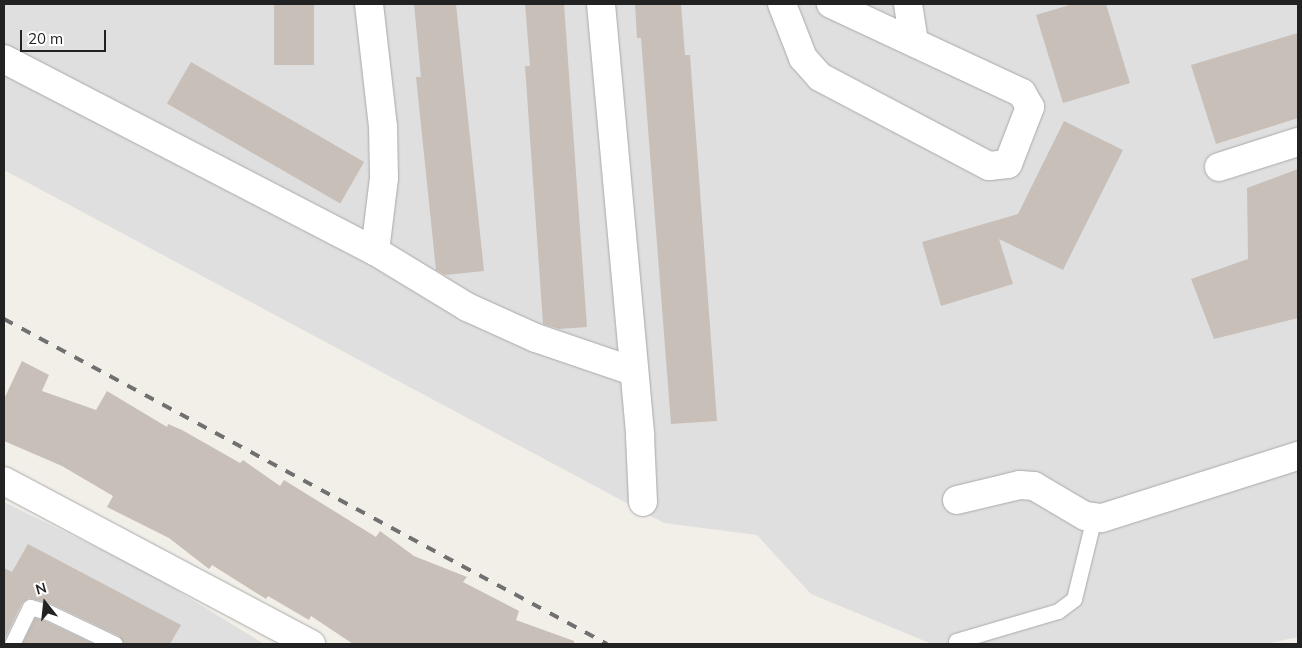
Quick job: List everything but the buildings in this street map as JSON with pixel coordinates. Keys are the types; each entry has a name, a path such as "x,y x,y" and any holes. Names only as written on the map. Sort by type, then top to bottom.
{"street":[{"path":"369,4 383,134 384,178 375,251"},
{"path":"601,4 643,502"},
{"path":"782,4 803,58 820,77 989,166 1008,164 1030,107 1027,98 914,42 831,4"},
{"path":"908,4 914,42"},
{"path":"4,59 375,251 467,307 536,338 633,372"},
{"path":"1219,167 1298,142"},
{"path":"957,500 1020,485 1034,486 1085,516 1102,518 1298,456"},
{"path":"4,481 311,644"}],"lane":[{"path":"956,641 1058,611 1074,599 1094,518"},
{"path":"12,644 30,607 48,612 115,644"}],"shaded area":[{"path":"4,4 1298,4 1298,637 1265,644 932,644 811,594 757,535 664,523 4,170"},
{"path":"4,502 149,573 264,644 4,644"}],"railway":[{"path":"4,319 607,644"}]}
